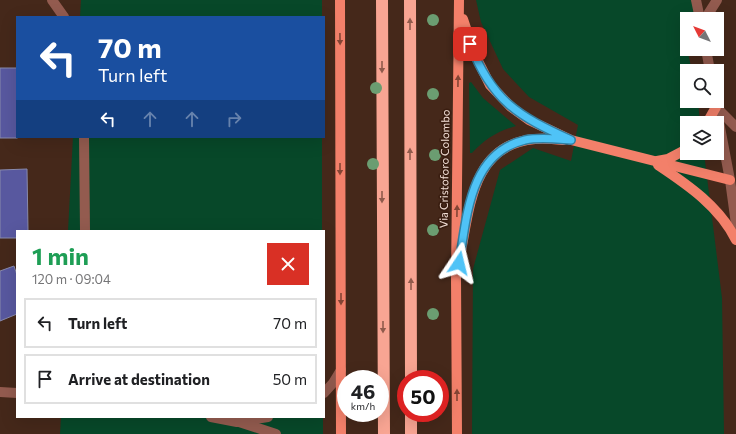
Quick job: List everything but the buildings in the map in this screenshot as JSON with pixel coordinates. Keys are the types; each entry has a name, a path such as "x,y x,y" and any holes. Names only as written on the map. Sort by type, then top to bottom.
{"highway":[{"path":"382,0 384,434"},
{"path":"410,0 411,370"},
{"path":"411,422 411,434"}],"main road":[{"path":"340,0 341,370"},
{"path":"459,2 466,32 475,55 490,85 519,114 549,131 571,140 733,180"},
{"name":"Via Cristoforo Colombo","path":"457,434 456,278 459,2"},
{"path":"456,278 473,191 482,170 488,162 507,147 525,140 544,138 571,140"},
{"path":"653,161 668,159 680,153"},
{"path":"653,161 686,184 708,203 727,224 736,240"},
{"path":"341,422 341,434"}],"street":[{"path":"52,0 63,16"},
{"path":"696,0 699,12"},
{"path":"709,12 717,0"},
{"path":"717,108 733,180 736,224"},
{"path":"719,108 736,127"},
{"path":"84,138 85,230"},
{"path":"325,392 337,376"},
{"path":"0,392 16,393"},
{"path":"216,418 238,422 276,434"},
{"path":"238,422 262,418"}],"green space":[{"path":"81,0 322,0 322,16 80,16"},
{"path":"476,0 699,0 695,12 680,12 680,56 689,56 690,64 680,64 680,108 699,108 699,116 680,116 680,160 705,160 722,298 724,434 472,434 473,269 500,170 533,148 571,161 578,125 529,97 503,69 481,22"},
{"path":"471,82 483,98 516,126 503,130 492,136 472,153 470,153 469,83"},
{"path":"73,138 322,138 322,230 68,230"},
{"path":"61,418 323,418 323,434 60,434"}],"route":[{"path":"459,263 473,191 482,170 488,162 507,147 525,140 544,138 571,140 549,131 519,114 511,107 490,85 484,76 470,44"}]}
